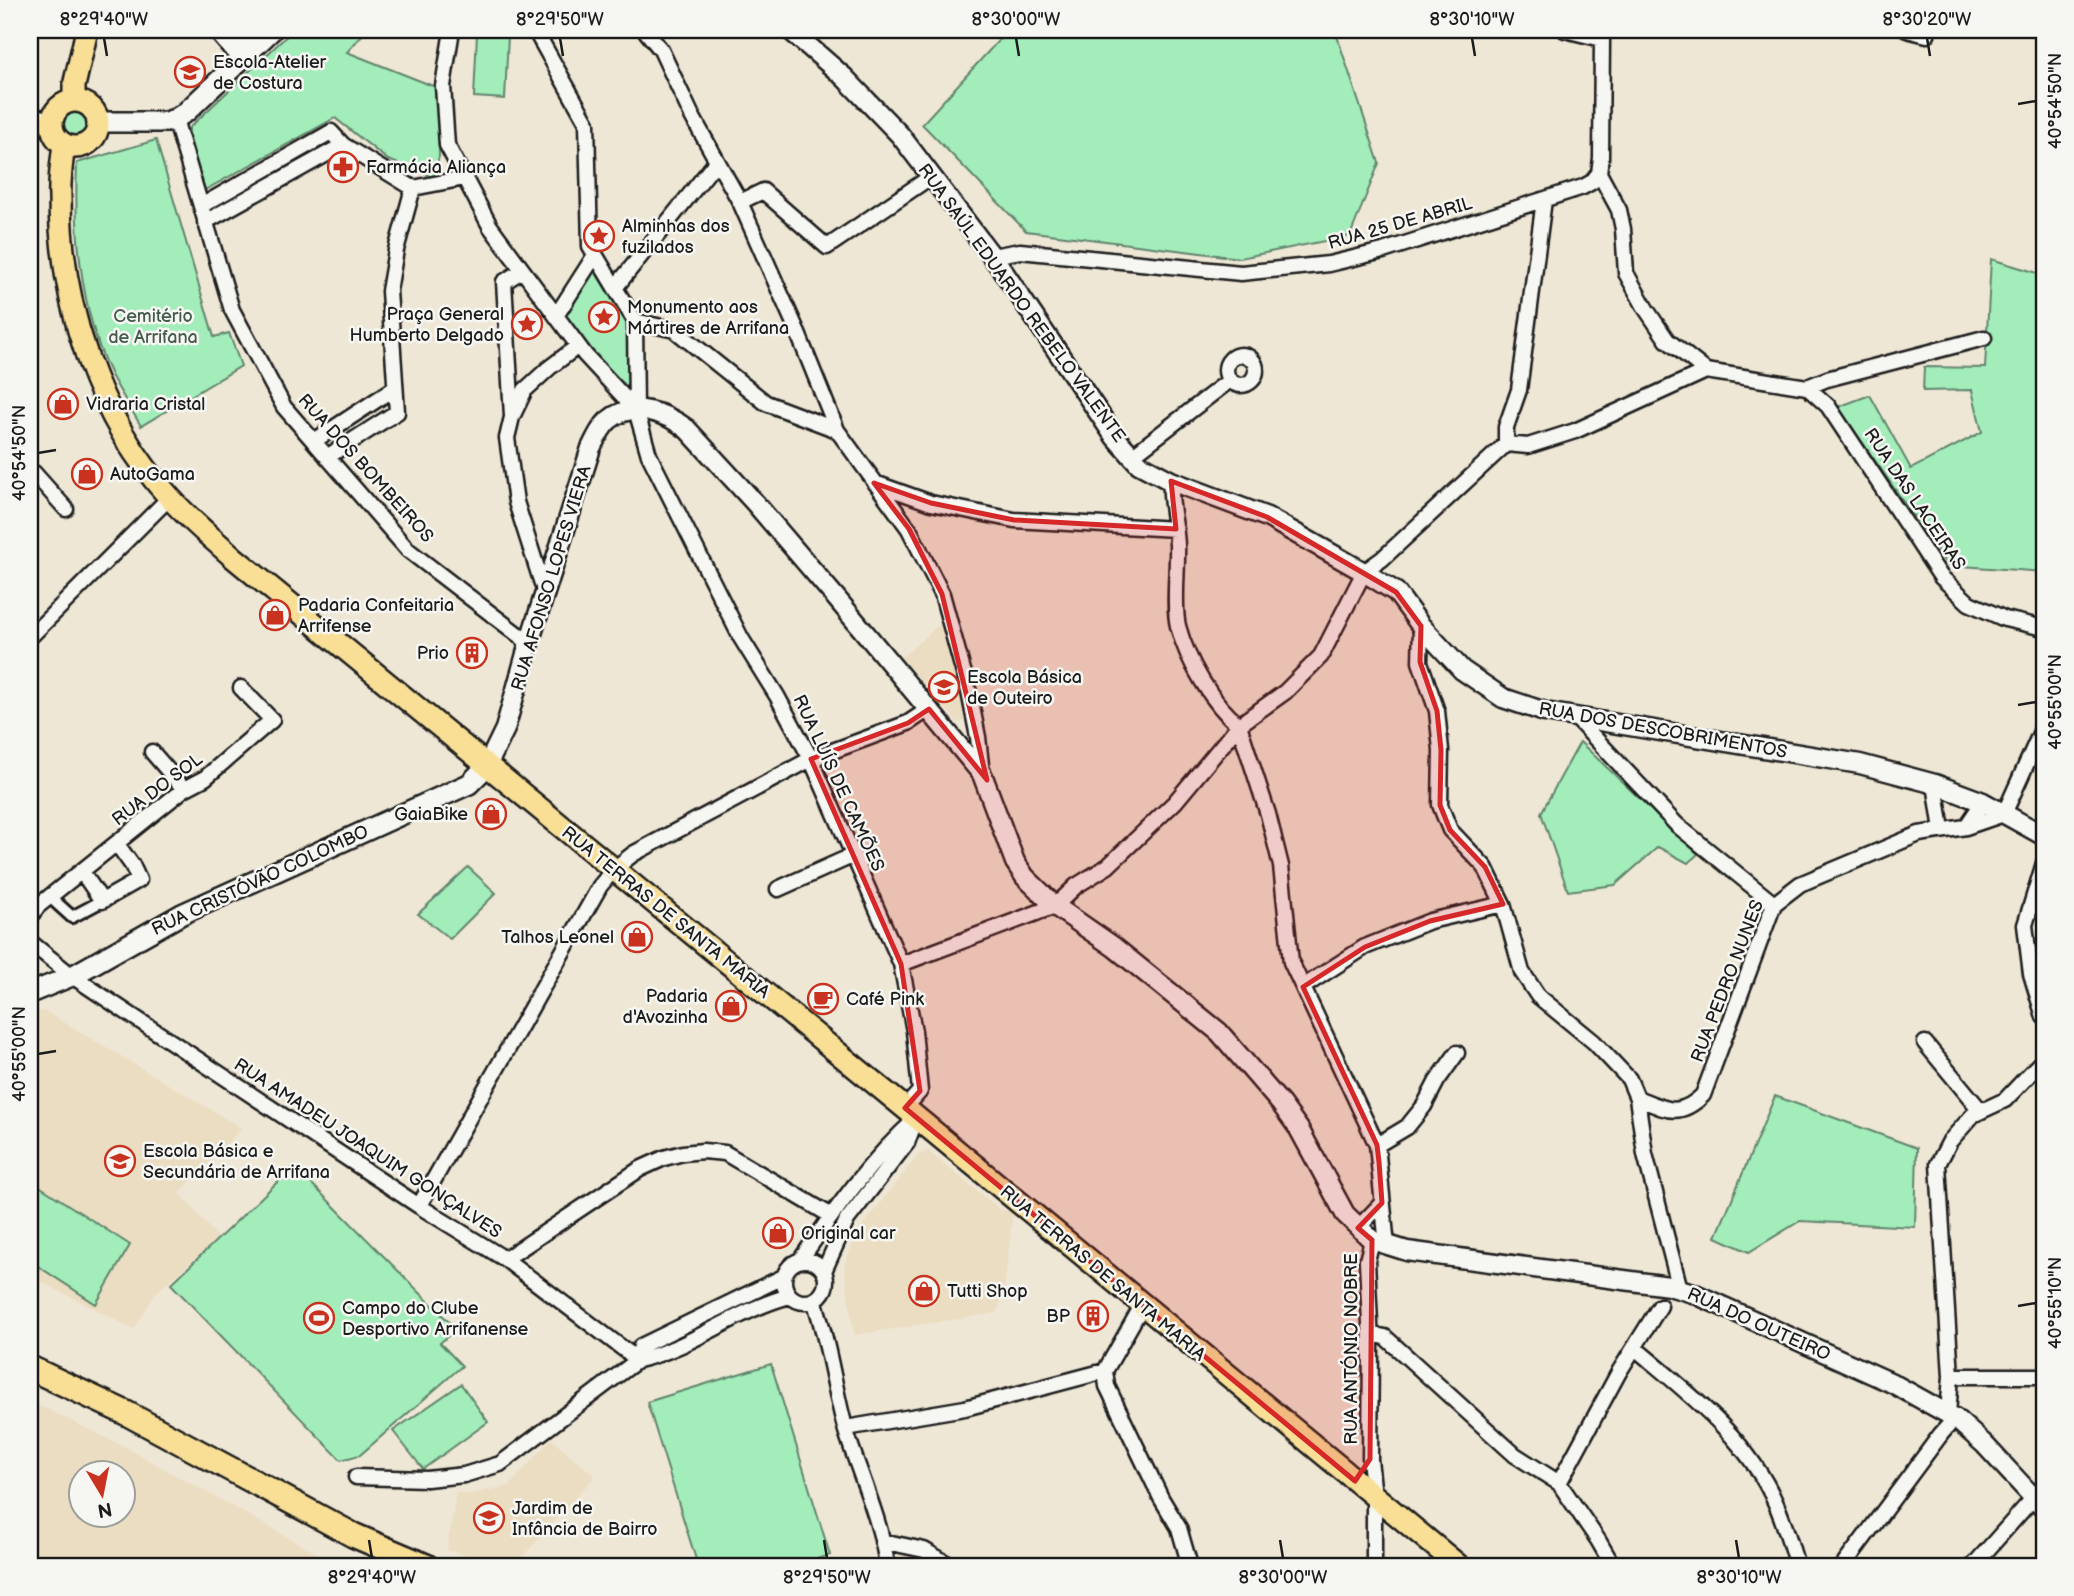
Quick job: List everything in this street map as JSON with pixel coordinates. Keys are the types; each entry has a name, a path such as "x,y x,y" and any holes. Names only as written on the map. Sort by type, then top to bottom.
{"highway":[{"path":"30,1368 126,1413 353,1535 426,1566"},
{"path":"30,1377 124,1422 350,1542 402,1566"}],"main road":[{"path":"74,101 74,86 87,30"},
{"path":"97,121 175,119 186,112 272,30"},
{"path":"74,101 92,109 97,121 97,128 90,141 77,146 64,144 55,135 52,122 61,105 74,101"},
{"name":"RUA TERRAS DE SANTA MARIA","path":"64,144 59,194 61,226 64,259 81,335 109,409 133,450 169,498 233,557 1459,1566"},
{"name":"RUA CRISTÓVÃO COLOMBO","path":"30,993 72,976 182,914 470,784 487,766"}],"street":[{"path":"217,30 248,53"},
{"path":"236,30 248,53"},
{"path":"452,30 443,86 447,145 490,226 578,346 636,410 661,414 687,429 755,503 982,774"},
{"path":"535,30 587,123 590,246 635,321 636,410"},
{"name":"RUA SAÚL EDUARDO REBELO VALENTE","path":"790,30 844,77 900,135 992,256 1115,437 1139,464 1171,481"},
{"path":"1565,30 1606,34 1599,173 1619,210 1626,273 1667,340 1706,371 1807,387 1827,379 1984,338"},
{"path":"1907,30 1927,35"},
{"path":"650,32 716,162 740,202 786,303 837,430 909,529 942,594 969,692 982,774 1015,862 1025,877 1055,906 1114,947 1219,1032 1299,1129 1345,1214 1358,1228 1379,1243"},
{"path":"30,117 52,122"},
{"name":"RUA DOS BOMBEIROS","path":"175,119 232,310 284,407 408,550 529,643"},
{"path":"201,206 331,132 343,145 413,188 466,178"},
{"path":"205,222 343,145"},
{"path":"283,160 291,174"},
{"path":"615,288 716,162"},
{"name":"RUA 25 DE ABRIL","path":"992,256 1020,251 1241,273 1329,264 1383,251 1583,187 1599,173"},
{"path":"740,202 763,191 827,247 932,176"},
{"path":"327,457 397,412 389,290 396,250 413,188"},
{"path":"901,964 1055,906 1076,886 1108,866 1175,802 1239,725 1285,692 1321,656 1364,572 1506,444 1506,427 1518,390 1544,200"},
{"path":"556,316 595,255"},
{"path":"512,418 504,282 518,273"},
{"path":"635,321 675,330 766,404 837,430"},
{"path":"545,593 516,502 507,438 512,418 525,390 578,346"},
{"path":"1506,444 1528,446 1575,431 1706,371"},
{"path":"1132,456 1230,380"},
{"name":"RUA DAS LACEIRAS","path":"1807,387 1828,406 1941,577 1969,603 2005,619 2044,628"},
{"path":"314,441 395,388"},
{"name":"RUA AFONSO LOPES VIERA","path":"487,766 505,729 529,643 591,447 608,420 622,412 636,410"},
{"name":"RUA LUÍS DE CAMÕES","path":"636,410 649,455 671,503 741,638 777,696 811,759 901,964 914,1031 920,1091 911,1113 907,1143 848,1220 824,1271"},
{"path":"30,472 34,473 66,509"},
{"path":"1171,481 1170,496 1176,529 1177,624 1197,671 1223,713 1239,725 1281,866 1291,962 1377,1145 1407,1127 1424,1106 1437,1081 1457,1053"},
{"name":"RUA DOS DESCOBRIMENTOS","path":"1171,481 1267,517 1396,592 1421,626 1462,670 1503,698 1545,712 1860,764 1935,784 1983,802 2044,836"},
{"path":"874,483 931,503 1014,520 1176,529"},
{"path":"30,637 169,498"},
{"path":"1421,626 1420,662 1437,711 1441,750 1440,805 1450,830 1485,867 1503,904 1522,972 1538,996 1594,1042 1629,1080 1637,1098 1645,1154 1680,1289"},
{"name":"RUA DO SOL","path":"30,917 38,906 184,789 205,778 272,720 241,688"},
{"path":"419,1206 600,886 614,869 633,854 811,759 908,723 929,709"},
{"path":"1575,717 1677,825 1774,904"},
{"path":"2004,814 2044,725"},
{"path":"152,752 184,789"},
{"path":"1935,784 1942,830"},
{"path":"1966,827 1983,802"},
{"name":"RUA PEDRO NUNES","path":"1637,1098 1669,1110 1691,1107 1703,1095 1774,904 1800,884 1919,834 1966,827 2004,814"},
{"path":"50,897 72,918 139,880 117,844"},
{"path":"778,889 854,855"},
{"path":"2044,863 2025,925 2031,974 2044,1017"},
{"path":"82,872 102,901"},
{"path":"1303,987 1364,947 1430,921 1503,904"},
{"name":"RUA AMADEU JOAQUIM GONÇALVES","path":"30,942 72,976 419,1206 505,1259 638,1360"},
{"path":"1925,1043 1981,1111"},
{"path":"1843,1566 1941,1434 1951,1416 1938,1164 1950,1141 1973,1115 2005,1100 2043,1060 2044,1051"},
{"path":"801,1259 814,1261 824,1271 826,1284 820,1296 814,1300 801,1302 785,1290 783,1277 789,1265 801,1259 830,1215 911,1113"},
{"name":"RUA ANTÓNIO NOBRE","path":"1374,1566 1374,1496 1370,1459 1371,1334 1367,1261 1379,1243 1382,1203 1377,1145"},
{"path":"505,1259 640,1169 664,1158 703,1151 725,1153 830,1215"},
{"path":"1358,1228 1382,1203"},
{"name":"RUA DO OUTEIRO","path":"1379,1243 1420,1253 1680,1289 1734,1310 1892,1383 1951,1416 2040,1497"},
{"path":"638,1360 640,1346 783,1277"},
{"path":"356,1477 427,1479 464,1475 500,1464 638,1360 658,1356 763,1304 790,1296"},
{"path":"814,1300 824,1327 846,1428 882,1541 887,1566"},
{"path":"1143,1304 1105,1371 1107,1386 1161,1498 1180,1528 1189,1566"},
{"path":"1559,1483 1619,1372 1660,1306"},
{"path":"1371,1334 1385,1337 1515,1455 1559,1483 1613,1566"},
{"path":"1635,1348 1688,1393 1744,1450 1776,1503 1797,1566"},
{"path":"846,1428 965,1408 1105,1371"},
{"path":"1951,1376 2044,1376"},
{"name":"RUA ANTÓNIO NOBRE","path":"1355,1481 1370,1459"},
{"path":"1973,1566 2040,1497"},
{"path":"882,1541 924,1550 951,1566"}],"highlighted area":[{"path":"1171,481 1267,517 1364,572 1396,592 1421,626 1420,662 1437,711 1441,750 1440,805 1450,830 1485,867 1503,904 1430,921 1365,947 1303,987 1377,1145 1379,1162 1382,1203 1358,1228 1372,1240 1370,1459 1355,1481 905,1108 920,1091 901,964 811,759 908,723 929,709 987,780 942,594 909,529 874,483 931,503 1014,520 1176,529"}],"shaded area":[{"name":"Escola Básica de Outeiro","path":"946,619 969,716 958,723 901,658"},
{"name":"Escola Básica e Secundária de Arrifana","path":"45,1011 242,1128 180,1193 218,1238 156,1293 134,1329 30,1276 30,1013"},
{"path":"928,1151 1001,1210 1013,1212 1004,1292 997,1313 854,1335 844,1266 858,1231 919,1154"},
{"path":"30,1403 125,1447 340,1566 30,1566"},
{"path":"551,1439 595,1476 515,1566 499,1566 447,1550 456,1492 468,1494 509,1486"}],"green space":[{"path":"293,30 375,30 362,35 347,52 438,88 439,156 434,177 388,160 335,118 205,190 189,141 189,128"},
{"path":"1008,30 1335,30 1379,163 1350,236 1240,258 1026,231 922,124"},
{"path":"477,33 508,35 505,99 474,97"},
{"path":"72,107 83,111 87,122 83,133 72,137 61,133 57,122 61,111"},
{"name":"Cemitério de Arrifana","path":"156,140 214,337 229,333 241,366 141,426 111,375 92,324 78,244 77,163"},
{"path":"1991,259 2044,275 2044,467 2039,476 2044,489 2044,572 1947,565 1838,407 1870,395 1911,469 1982,432 1972,390 1923,391 1924,367 1985,368"},
{"path":"595,261 632,323 633,399 591,357 561,314"},
{"path":"1580,742 1698,854 1688,863 1658,847 1615,885 1568,891 1541,813"},
{"path":"468,867 496,893 450,939 418,914"},
{"path":"1775,1096 1917,1148 1915,1227 1800,1221 1749,1252 1716,1237"},
{"name":"Campo do Clube Desportivo Arrifanense","path":"294,1166 456,1329 440,1343 462,1366 360,1455 341,1460 171,1284"},
{"path":"30,1180 130,1245 96,1304 30,1261"},
{"path":"771,1364 830,1555 794,1566 698,1566 647,1402"},
{"path":"461,1384 488,1422 423,1469 393,1431"}],"place":[{"name":"Escola-Atelier de Costura","path":"190,72"},
{"name":"Farmácia Aliança","path":"343,167"},
{"name":"Alminhas dos fuzilados","path":"599,236"},
{"name":"Monumento aos Mártires de Arrifana","path":"604,317"},
{"name":"Praça General Humberto Delgado","path":"527,324"},
{"name":"Vidraria Cristal","path":"63,404"},
{"name":"AutoGama","path":"87,474"},
{"name":"Padaria Confeitaria Arrifense","path":"275,615"},
{"name":"Prio","path":"472,653"},
{"name":"Escola Básica de Outeiro","path":"944,687"},
{"name":"GaiaBike","path":"491,814"},
{"name":"Talhos Leonel","path":"637,937"},
{"name":"Café Pink","path":"823,999"},
{"name":"Padaria d'Avozinha","path":"731,1006"},
{"name":"Escola Básica e Secundária de Arrifana","path":"120,1161"},
{"name":"Original car","path":"778,1233"},
{"name":"Tutti Shop","path":"924,1291"},
{"name":"BP","path":"1093,1316"},
{"name":"Campo do Clube Desportivo Arrifanense","path":"319,1318"},
{"name":"Jardim de Infância de Bairro","path":"489,1518"}]}
